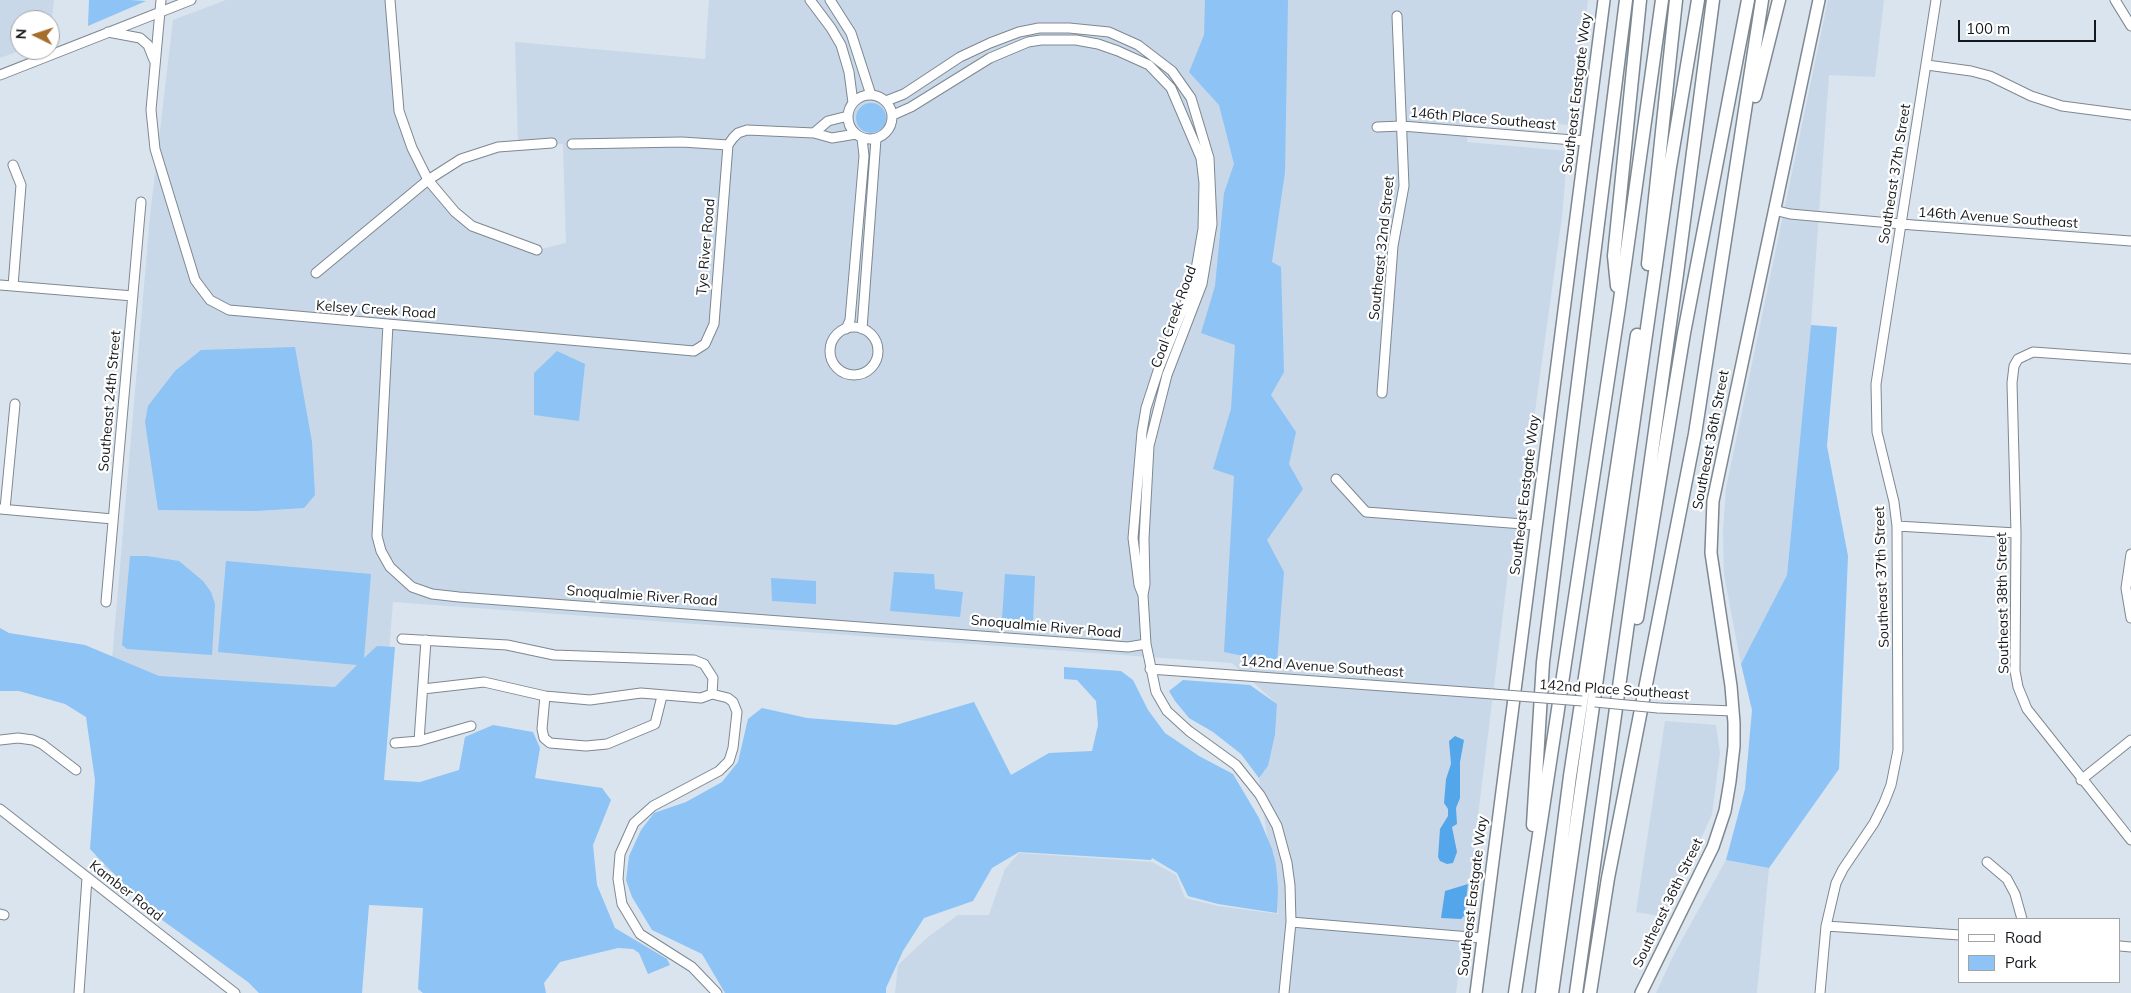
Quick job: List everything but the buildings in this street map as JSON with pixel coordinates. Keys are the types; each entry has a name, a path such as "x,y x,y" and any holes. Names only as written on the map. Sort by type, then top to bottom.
{"highway":[{"path":"1528,904 1543,662 1626,0"},
{"path":"1619,306 1614,256 1640,0"},
{"path":"1515,993 1619,306 1662,0"},
{"path":"1593,672 1657,192 1676,0"},
{"path":"1542,993 1670,167 1698,0"},
{"path":"1576,993 1677,274 1713,0"},
{"path":"1603,798 1644,577 1681,350 1748,0"},
{"path":"1590,993 1608,878 1695,434 1762,0"},
{"path":"1738,161 1779,0"},
{"path":"1552,993 1576,777"}],"main road":[{"name":"Southeast Eastgate Way","path":"1476,993 1604,0"},
{"name":"Southeast 36th Street","path":"1641,993 1701,874 1716,838 1730,781 1734,746 1733,710 1714,586 1710,525 1718,471 1819,0"}],"street":[{"path":"155,64 161,0"},
{"path":"0,75 105,32 191,0"},
{"path":"390,0 399,111 412,148 428,180 454,212 472,226 505,240 537,250"},
{"path":"810,0 832,28 841,45 849,72 853,103 848,116 849,123 859,136 864,156 850,320 846,329"},
{"path":"830,0 851,33 871,95"},
{"name":"Southeast 37th Street","path":"1820,993 1826,926 1836,883 1843,869 1874,823 1891,785 1895,766 1899,728 1897,526 1894,502 1877,432 1876,384 1936,0"},
{"path":"2115,0 2131,26"},
{"name":"Southeast 32nd Street","path":"1382,393 1393,246 1404,186 1397,16"},
{"name":"Coal Creek Road","path":"886,101 904,94 960,58 990,43 1019,32 1039,28 1069,28 1109,32 1138,45 1172,71 1191,98 1209,158 1212,208 1210,241 1202,284 1167,375 1151,434 1144,531 1145,584 1143,595 1146,644 1150,668"},
{"path":"105,32 140,38 153,54 155,64"},
{"name":"Coal Creek Road","path":"893,115 911,107 990,58 1028,42 1041,40 1076,40 1111,49 1149,65 1171,88 1201,158 1204,183 1203,222 1194,281 1159,368 1146,408 1143,424 1133,538 1139,585 1143,595"},
{"name":"Kelsey Creek Road","path":"155,64 152,125 155,149 195,280 210,300 229,310 243,313 687,350"},
{"path":"1927,65 1971,71 1990,76 2031,96 2062,106 2131,115"},
{"path":"572,144 682,142 728,145 738,133 748,130 814,133 832,138 859,136 876,139 889,130 893,115 886,101 871,95 864,96 853,103"},
{"path":"814,133 828,122 848,116"},
{"name":"146th Place Southeast","path":"1377,127 1402,126 1585,141"},
{"path":"862,329 876,139"},
{"path":"316,273 428,180 461,159 485,150 552,143"},
{"name":"Tye River Road","path":"687,350 700,349 706,344 714,324 728,145"},
{"path":"13,165 21,185 13,286"},
{"name":"Southeast 24th Street","path":"106,602 141,202"},
{"name":"146th Avenue Southeast","path":"1774,210 1790,214 1901,224 2131,241"},
{"path":"0,285 133,296"},
{"name":"Snoqualmie River Road","path":"388,324 377,536 390,567 403,581 418,589 432,594 526,602 1128,647 1146,644"},
{"path":"846,329 862,329 872,336 876,342 877,356 871,368 865,373 852,376 836,368 830,352 835,336 846,329"},
{"name":"Southeast 38th Street","path":"2131,359 2034,352 2018,360 2014,366 2012,383 2016,533 2016,671 2018,687 2027,709 2131,840"},
{"path":"15,404 2,509 114,519"},
{"path":"1336,479 1366,512 1536,525"},
{"path":"1897,526 2016,533"},
{"path":"2131,554 2126,588 2131,618"},
{"path":"402,639 507,645 554,655 694,660 704,664 713,678 712,694"},
{"path":"419,741 426,640"},
{"path":"1150,668 1156,692 1167,711 1182,726 1236,765 1260,795 1277,826 1287,863 1291,922 1284,993"},
{"name":"142nd Avenue Southeast","path":"1150,668 1493,694"},
{"path":"423,689 484,682 545,696 590,700 641,693 700,698 712,694 728,698 733,702 737,712 733,748 729,761 719,770 653,806 634,823 620,854 618,879 622,904 640,934 696,970 717,993"},
{"name":"142nd Place Southeast","path":"1493,694 1658,708 1733,710"},
{"path":"545,696 542,729 544,738 550,743 586,746 607,744 655,724 662,696"},
{"path":"395,743 419,741 471,726"},
{"path":"0,740 18,738 33,740 42,744 76,770"},
{"path":"2082,780 2131,740"},
{"name":"Kamber Road","path":"0,809 236,993"},
{"path":"1987,862 2007,879 2015,894 2022,918"},
{"path":"79,993 87,878"},
{"path":"1291,922 1482,938"},
{"path":"1826,926 1958,935"}],"shaded area":[{"path":"0,0 54,0 53,10 10,10 10,54 0,58"},
{"path":"226,0 390,0 399,111 428,180 472,226 537,250 566,243 563,144 518,145 515,42 705,59 709,0 1588,0 1573,121 1569,125 1470,117 1467,142 1567,151 1567,158 1562,217 1518,534 1508,573 1456,993 895,993 898,965 928,937 958,915 989,915 1005,869 1019,853 1152,862 1176,875 1185,898 1218,906 1278,914 1259,778 1268,766 1275,735 1277,704 1232,663 393,602 370,895 94,870 150,216 173,20"},
{"path":"1828,0 1884,0 1875,77 1829,75 1811,325 1787,575 1741,664 1724,575 1723,532 1726,488"},
{"path":"1665,721 1716,725 1720,753 1712,814 1666,917 1636,912"},
{"path":"1455,736 1464,740 1460,762 1460,798 1456,808 1457,824 1452,827 1457,852 1453,863 1447,864 1440,861 1438,857 1440,829 1448,816 1448,809 1444,803 1446,779 1451,764 1449,741"},
{"path":"1726,860 1769,868 1757,993 1656,993 1674,954"},
{"path":"1468,884 1464,916 1461,919 1441,918 1445,891"}],"green space":[{"path":"89,0 130,0 146,1 88,26"},
{"path":"1205,0 1288,0 1285,172 1272,262 1281,267 1284,372 1271,395 1296,432 1289,464 1303,489 1267,540 1284,572 1277,663 1224,652 1234,476 1213,469 1231,409 1235,345 1201,333 1215,286 1224,193 1234,164 1219,105 1189,72 1204,35"},
{"path":"871,103 877,104 885,112 885,124 877,132 871,133 865,132 857,124 856,118 857,112 865,104"},
{"path":"1811,325 1837,327 1827,446 1848,556 1839,769 1769,868 1726,860 1745,789 1752,710 1741,664 1787,575"},
{"path":"295,347 312,442 315,495 304,508 256,511 158,510 145,422 148,406 175,371 201,350"},
{"path":"557,351 585,364 579,421 534,415 534,373"},
{"path":"130,556 147,556 179,561 203,581 211,592 215,604 212,655 127,649 122,645"},
{"path":"226,561 371,574 364,658 377,646 395,647 384,780 420,782 459,770 465,737 493,725 533,732 540,748 535,778 602,788 611,800 593,845 597,885 615,928 667,959 670,965 648,974 639,953 633,949 618,948 560,962 544,983 546,993 423,993 418,989 423,908 369,905 362,993 259,993 248,982 151,912 90,849 95,780 86,717 65,704 19,691 0,691 0,628 9,633 85,645 159,676 335,687 357,665 218,652"},
{"path":"894,572 934,574 935,589 963,592 960,617 890,611"},
{"path":"1005,574 1035,576 1033,621 1002,619"},
{"path":"771,578 816,581 816,604 772,601"},
{"path":"1064,667 1121,671 1133,680 1148,710 1165,733 1199,756 1233,774 1259,818 1272,849 1276,865 1278,889 1277,913 1218,904 1188,896 1177,873 1152,858 1151,860 1019,852 992,868 973,901 924,918 903,951 886,988 886,993 725,993 702,954 652,930 632,897 626,880 629,856 641,830 654,813 686,802 722,782 738,762 748,719 762,708 807,718 896,725 974,702 1011,775 1049,753 1092,751 1098,725 1096,701 1077,680 1064,679"},
{"path":"1183,680 1250,685 1277,704 1275,735 1268,766 1259,778 1241,754 1213,732 1189,718 1175,701 1169,691"}]}
